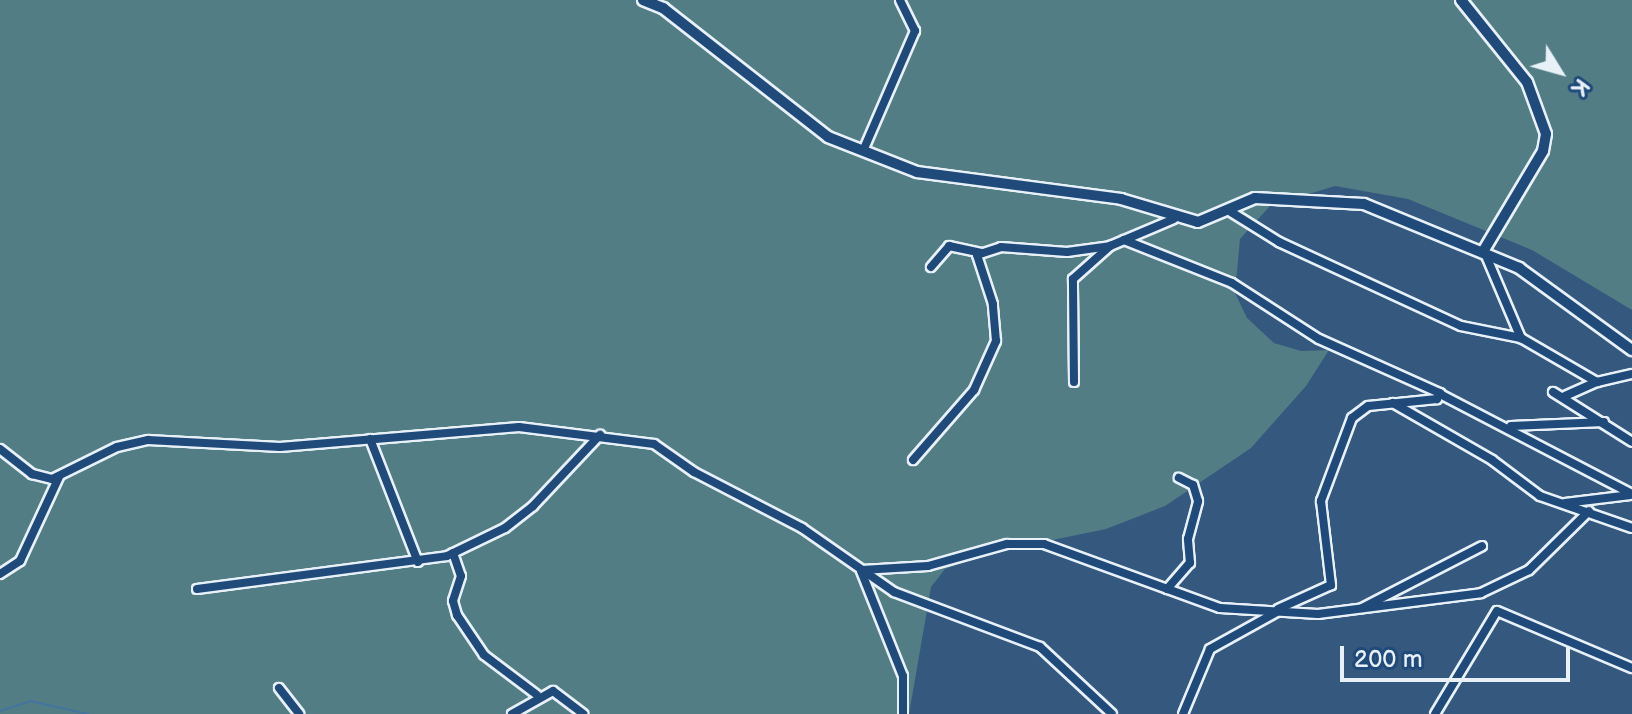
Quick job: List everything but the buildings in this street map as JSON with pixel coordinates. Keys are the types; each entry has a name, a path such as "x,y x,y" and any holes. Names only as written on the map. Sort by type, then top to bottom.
{"street":[{"path":"643,0 663,8 795,116 863,151 917,172 1121,199 1174,219 1198,222 1231,212 1255,198 1364,204 1484,250 1600,322 1632,350"},
{"path":"863,151 915,31 900,0"},
{"path":"1461,0 1505,51 1545,116 1543,151 1484,250"},
{"path":"1231,212 1279,242 1461,326 1521,338 1597,382"},
{"path":"931,267 949,246 981,253 1022,246 1089,252 1174,219"},
{"path":"1124,240 1232,283 1319,339 1510,426 1632,495"},
{"path":"1074,382 1070,287 1110,246"},
{"path":"1484,250 1521,338"},
{"path":"913,460 974,390 996,341 988,279 976,259 981,253"},
{"path":"1565,396 1597,382 1632,374"},
{"path":"1553,392 1565,396 1632,442"},
{"path":"1183,714 1210,649 1331,585 1321,501 1324,479 1352,418 1368,406 1440,394"},
{"path":"1392,403 1556,504 1589,511 1632,528"},
{"path":"1510,426 1604,422"},
{"path":"0,449 32,474 59,477 117,447 148,440 280,447 519,427 654,444 802,528 894,592 1009,630 1040,647 1112,714"},
{"path":"197,589 418,562 453,553 533,506 582,461 600,435"},
{"path":"370,439 418,562"},
{"path":"0,574 20,561 59,477"},
{"path":"1167,589 1190,563 1188,539 1198,501 1193,485 1179,478"},
{"path":"1556,504 1632,495"},
{"path":"861,570 928,566 1007,544 1044,544 1084,553 1220,608 1275,612 1359,610 1481,593 1529,570 1589,511"},
{"path":"1359,610 1418,574 1482,546"},
{"path":"453,553 461,576 453,601 457,615 484,655 537,695"},
{"path":"861,570 903,676 903,714"},
{"path":"1435,714 1497,611 1632,668"},
{"path":"279,688 299,714"},
{"path":"512,714 537,695 558,691 583,714"}],"green space":[{"path":"0,0 1632,0 1632,310 1532,250 1408,199 1335,186 1270,206 1240,239 1235,293 1247,318 1274,343 1301,351 1329,350 1306,386 1251,448 1165,506 1106,529 990,553 945,569 931,587 909,714 0,714"}],"waterway":[{"path":"0,711 30,701 88,714"}]}
